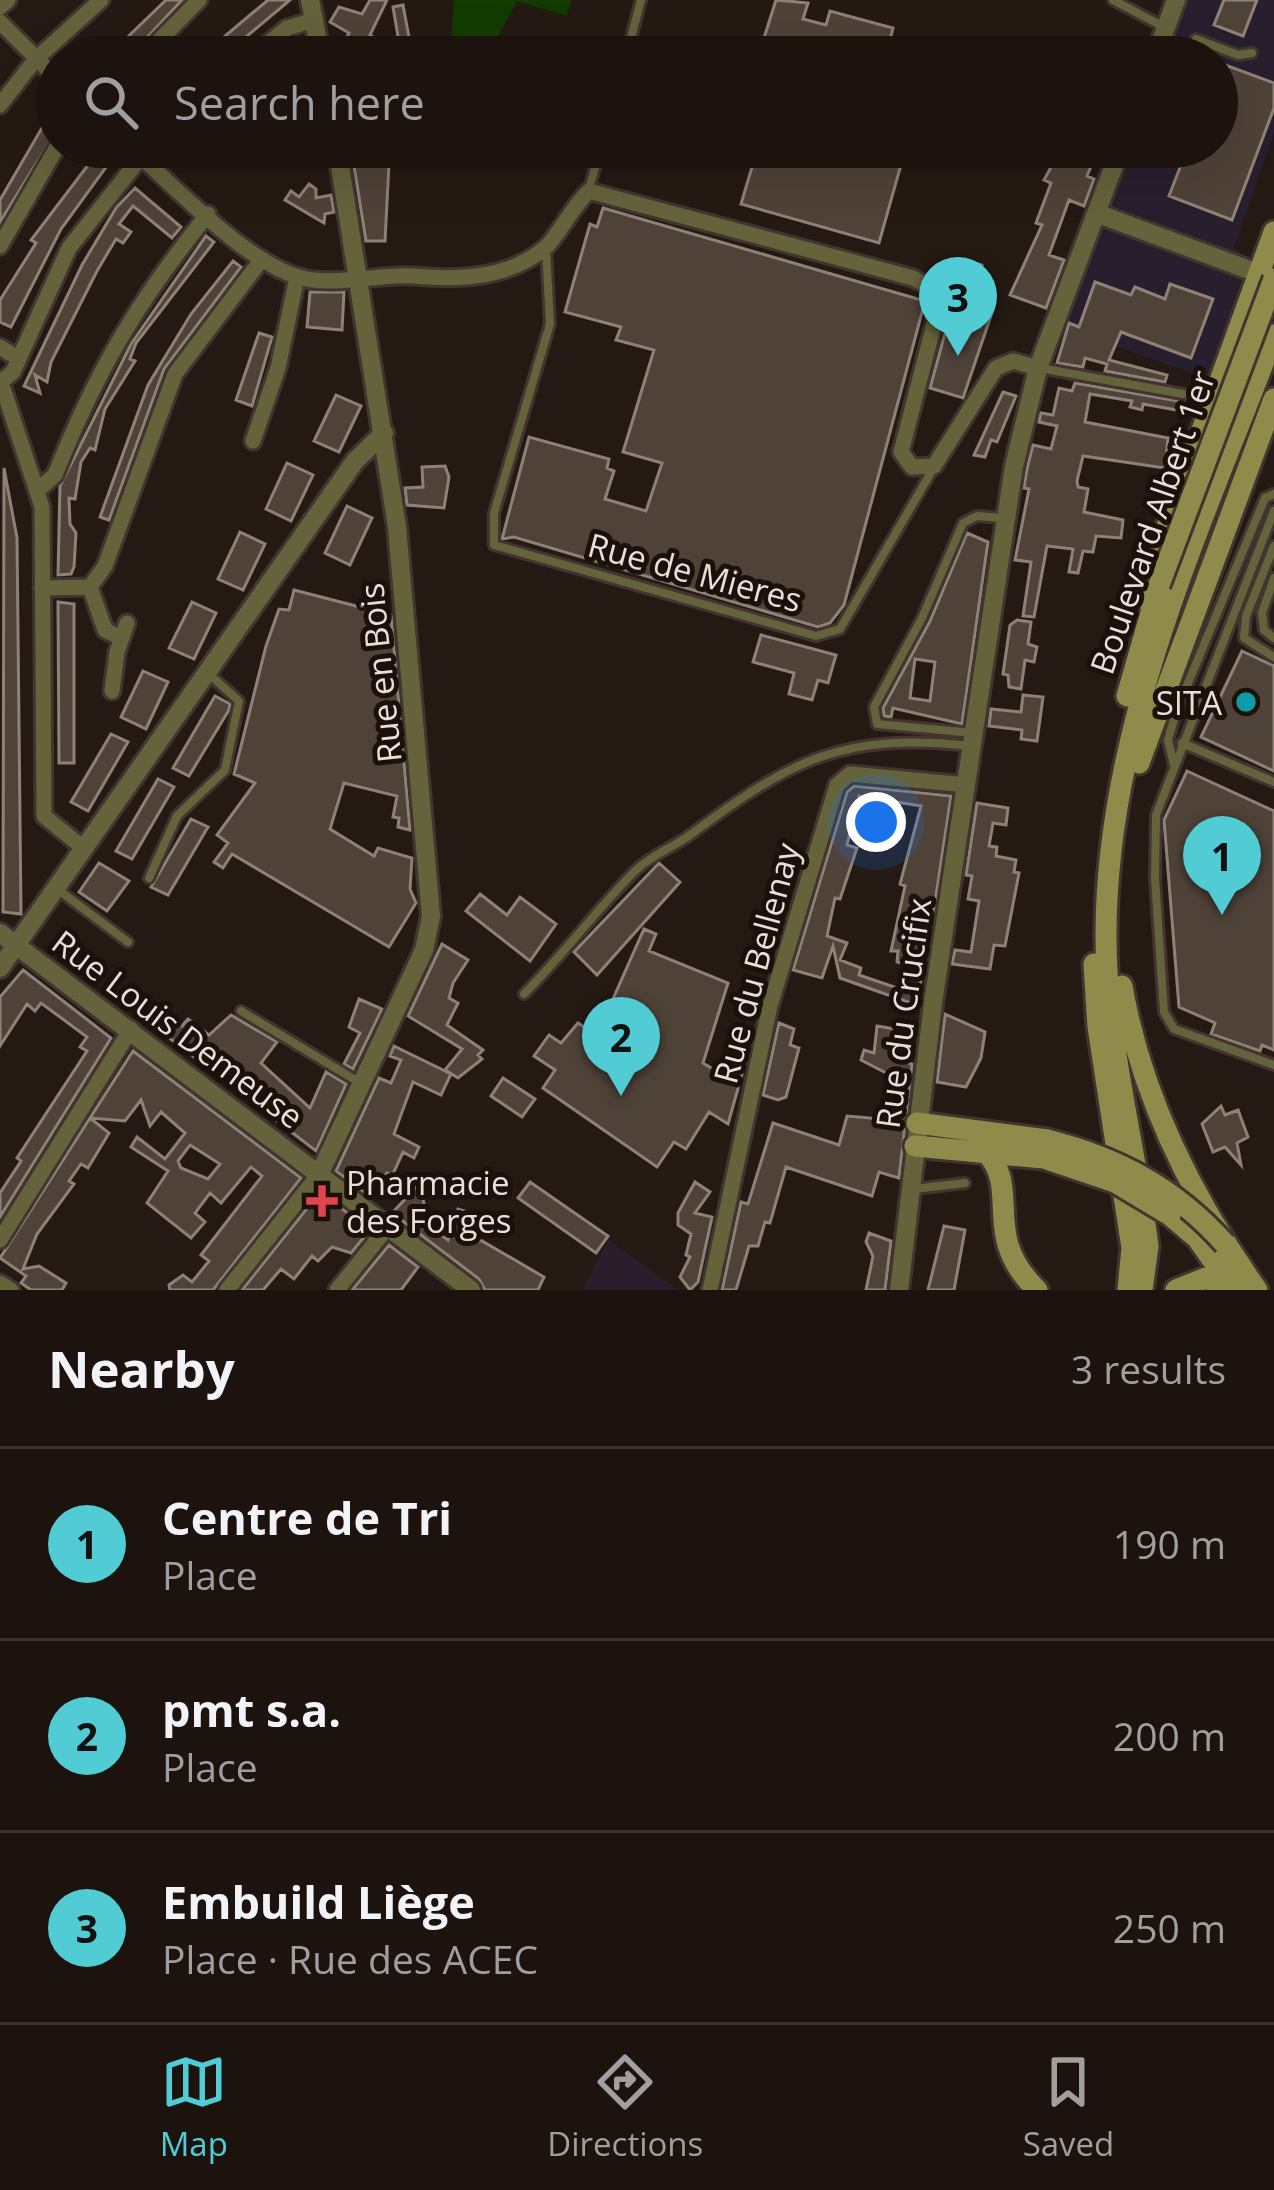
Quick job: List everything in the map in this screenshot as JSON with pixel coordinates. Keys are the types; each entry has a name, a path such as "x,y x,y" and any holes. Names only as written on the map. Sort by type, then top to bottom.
{"main road":[{"path":"1121,724 1124,677 1144,588 1266,276 1274,232"},
{"name":"Boulevard Albert 1er","path":"1128,1290 1132,1249 1098,1028 1093,947 1103,818 1121,724 1266,276"},
{"name":"Boulevard Albert 1er","path":"1142,1290 1149,1255 1111,1003 1108,891 1115,832 1168,589 1274,335"},
{"path":"1115,832 1274,399"},
{"path":"1108,891 1126,1006 1157,1110 1225,1244 1257,1290"},
{"path":"916,1134 985,1151 1104,1156 1177,1198 1225,1244"},
{"path":"916,1134 1042,1152 1099,1175 1147,1199 1197,1238 1234,1290"},
{"path":"985,1151 1003,1181 1004,1235 1013,1265 1037,1290"},
{"path":"1003,1181 1042,1152"},
{"path":"1004,1235 1023,1262 1056,1290"},
{"path":"1149,1255 1154,1290"},
{"path":"1176,1290 1206,1278 1234,1290"}],"street":[{"path":"0,7 8,0"},
{"path":"61,36 101,0"},
{"path":"164,36 199,0"},
{"path":"310,0 317,36"},
{"path":"1163,36 1176,0"},
{"path":"277,36 314,20"},
{"path":"0,22 36,59 0,105"},
{"path":"0,245 45,168"},
{"path":"82,847 44,816 39,489 1,381 13,372 69,248 127,168"},
{"path":"159,168 262,259 297,278 362,283 404,276 448,280 489,275 546,248 566,213 589,191 833,255 933,289 939,305 901,452 912,467 934,466"},
{"name":"Rue en Bois","path":"320,1173 424,950 431,916 384,433 342,168"},
{"name":"Rue du Crucifix","path":"899,1290 916,1134 1006,518 1039,368 1113,168"},
{"path":"1096,213 1266,276"},
{"path":"39,489 55,475 110,350 140,299 208,214"},
{"path":"90,587 105,566 175,374 262,259"},
{"path":"253,441 278,368 297,278"},
{"path":"0,347 16,357"},
{"name":"Rue de Mieres","path":"934,466 996,368 1012,361 1039,368"},
{"path":"0,968 356,461 384,433"},
{"path":"42,588 90,587"},
{"path":"90,587 105,630 124,630 112,691"},
{"name":"Rue du Bellenay","path":"710,1290 770,1006 837,785 850,774 967,785"},
{"name":"Rue Louis Demeuse","path":"0,933 471,1290"},
{"path":"0,1240 130,1029"},
{"path":"227,1290 320,1173"},
{"path":"337,1290 387,1228"},
{"path":"0,1283 10,1290"}],"lane":[{"path":"632,36 641,0"},
{"path":"1113,0 1166,28"},
{"path":"1238,55 1252,53"},
{"path":"589,191 595,168"},
{"name":"Rue de Mieres","path":"546,248 550,324 494,513 494,544 510,554 816,636 839,628 934,466"},
{"path":"1039,368 1183,394"},
{"path":"1174,765 1168,740 1176,712 1265,498 1274,494"},
{"path":"1274,511 1156,814 1155,879 1164,1012 1174,1029 1274,1065"},
{"path":"974,740 877,724 874,707 922,618 963,523 977,516 1006,518"},
{"path":"1274,546 1246,616 1244,638 1274,657"},
{"path":"1274,578 1262,613 1264,630 1274,638"},
{"path":"149,878 177,816 225,770 238,701 206,672"},
{"path":"524,994 662,848 683,840 806,758 887,742 974,740"},
{"path":"1182,743 1274,782"},
{"path":"56,888 128,942"},
{"path":"241,1010 362,1084"},
{"path":"909,1188 965,1183"}],"shaded area":[{"path":"1186,0 1274,0 1274,133 1234,248 1248,258 1209,379 1061,327 1126,168 1238,168 1238,36 1173,36"},
{"path":"608,1240 679,1290 583,1290"}],"green space":[{"path":"454,0 571,0 567,16 517,1 498,36 451,36"}],"building":[{"path":"166,0 182,0 149,36 129,36"},
{"path":"268,0 290,0 247,36 225,36"},
{"path":"370,0 387,0 372,36 347,36 330,22 339,7 362,14"},
{"path":"776,0 808,3 803,19 826,25 830,11 893,28 891,36 765,36"},
{"path":"1224,0 1257,0 1243,36 1214,25"},
{"path":"403,5 409,36 398,36 393,7"},
{"path":"1238,70 1274,83 1274,108 1232,220 1169,196 1180,168 1238,168"},
{"path":"36,138 36,164 0,222 0,200"},
{"path":"86,168 105,168 61,229 11,327 0,322 0,300 36,243 31,240"},
{"path":"354,168 389,168 385,241 366,241"},
{"path":"752,168 900,168 879,243 741,204"},
{"path":"1051,168 1090,168 1087,176 1094,179 1084,206 1069,200 1049,255 1064,260 1046,308 1010,295 1042,225 1036,223 1051,183 1044,180"},
{"path":"309,184 316,189 316,198 331,195 334,212 325,214 324,223 285,200 291,191 299,197"},
{"path":"135,188 181,227 172,238 133,206 119,224 131,232 123,243 116,239 97,271 51,362 47,382 35,375 40,393 24,386 82,265 116,208"},
{"path":"603,208 925,301 844,605 830,623 818,627 514,537 502,539 529,437 609,459 607,468 614,471 605,499 646,511 662,463 623,452 654,350 616,340 621,327 565,312 590,224 597,227"},
{"path":"206,236 214,242 136,343 130,359 135,361 105,409 95,450 90,448 81,462 75,499 69,498 70,524 76,533 74,567 71,574 58,575 60,486 131,344"},
{"path":"965,260 982,265 973,299 994,307 963,398 930,388"},
{"path":"233,261 241,267 164,369 109,520 100,517 148,385 191,314"},
{"path":"1095,282 1131,295 1135,287 1165,299 1170,284 1213,299 1191,358 1121,332 1109,360 1167,375 1165,382 1105,371 1107,364 1085,358 1083,367 1057,363 1069,323 1079,327"},
{"path":"310,292 344,292 342,330 307,327"},
{"path":"259,333 272,337 252,406 236,400"},
{"path":"1075,383 1184,402 1182,411 1143,404 1142,410 1130,407 1132,401 1090,394 1085,422 1168,438 1165,468 1083,456 1077,481 1078,487 1088,489 1084,512 1123,520 1121,538 1096,536 1093,552 1083,551 1078,573 1069,572 1073,549 1047,546 1034,617 1023,616 1031,562 1015,560 1029,489 1024,488 1027,469 1033,445 1051,449 1057,426 1039,422 1041,413 1053,415 1059,388 1072,391"},
{"path":"1003,392 1016,396 997,442 991,440 985,457 974,455"},
{"path":"336,395 361,406 339,452 314,441"},
{"path":"287,463 313,475 291,521 266,509"},
{"path":"445,466 449,477 444,508 407,505 405,488 423,487 422,467"},
{"path":"4,468 17,538 21,914 3,912"},
{"path":"347,506 372,518 350,565 325,553"},
{"path":"240,532 265,544 243,590 218,579"},
{"path":"967,533 988,542 962,724 893,708 891,717 884,716 883,708 930,621","holes":["915,659 935,662 930,701 910,698"]},
{"path":"294,590 391,615 410,830 398,827 399,818 393,817 397,796 344,783 330,829 374,856 378,848 412,858 410,889 416,903 389,947 232,854 223,868 214,862 228,843 217,835 255,783 234,774 266,646 279,609 289,610"},
{"path":"58,602 74,604 74,763 59,763"},
{"path":"192,602 216,613 194,659 169,648"},
{"path":"1017,620 1031,622 1028,644 1037,647 1034,662 1025,660 1021,689 1009,687 1008,675 1003,674 1010,625"},
{"path":"761,635 836,655 828,683 818,680 812,700 789,694 794,673 753,662"},
{"name":"SITA","path":"1242,651 1274,666 1274,771 1201,737"},
{"path":"143,671 168,682 146,729 121,717"},
{"path":"1023,695 1043,697 1037,741 1021,739 1022,730 989,726 991,709 1021,712"},
{"path":"215,696 230,704 229,710 189,776 173,768"},
{"path":"111,734 128,742 88,811 71,802"},
{"path":"1187,771 1274,811 1274,1050 1262,1045 1260,1051 1211,1034 1215,1023 1179,1007 1164,820"},
{"path":"158,779 174,787 132,859 116,851"},
{"path":"854,786 951,796 932,922 908,918 905,932 904,943 923,945 919,1006 840,978 833,946 822,978 793,970 847,792","holes":["859,796 921,806 900,884 905,886 891,951 898,951 897,962 911,966 906,991 859,975 861,968 840,960 847,943 827,936 835,898 840,899 857,848 847,845"]},
{"path":"977,803 1008,808 1006,825 993,823 989,846 997,847 996,856 1016,860 1014,872 1019,873 1005,946 994,945 990,969 952,964 955,950 971,952 979,901 968,899 972,876 966,875"},
{"path":"191,819 208,827 168,895 151,887"},
{"path":"99,863 129,881 107,911 79,892"},
{"path":"659,863 680,882 597,975 574,952"},
{"path":"480,894 507,915 520,897 556,924 530,961 466,911"},
{"path":"644,929 656,934 649,951 728,983 703,1063 733,1081 748,1053 728,1124 709,1112 686,1149 674,1142 657,1167 543,1088 555,1070 534,1056 549,1035 561,1043 578,1023 597,1035"},
{"path":"442,944 468,960 453,983 449,998 458,1003 447,1025 483,1050 478,1055 482,1059 458,1078 445,1070 462,1049 408,1016"},
{"path":"23,970 111,1038 0,1217 0,1193 21,1161 17,1158 87,1051 80,1047 87,1037 41,1003 35,1011 27,1004 0,1046 0,997"},
{"path":"359,999 382,1009 353,1069 344,1064 360,1033 349,1027"},
{"path":"165,1014 182,1026 188,1019 209,1035 231,1015 277,1042 261,1063 310,1108 326,1072 346,1084 316,1151 155,1027"},
{"path":"945,1014 985,1032 981,1058 966,1087 937,1082"},
{"path":"779,1023 794,1029 790,1045 799,1048 786,1097 778,1100 763,1095"},
{"path":"877,1026 907,1031 903,1061 912,1064 899,1178 879,1172 872,1196 786,1167 770,1223 765,1222 758,1246 749,1246 736,1290 722,1290 741,1202 748,1204 773,1123 839,1145 847,1116 881,1119 884,1115 890,1075 861,1060 864,1050 874,1053"},
{"path":"394,1046 451,1074 441,1095 413,1082 394,1134 419,1147 414,1158 403,1152 392,1176 387,1173 369,1196 336,1171 379,1078 391,1083 401,1060 390,1056"},
{"path":"133,1051 301,1178 213,1290 170,1290 169,1285 183,1275 192,1282 209,1261 201,1255 262,1176 251,1167 221,1203 210,1193 195,1213 205,1222 191,1238 147,1203 168,1171 131,1147 137,1137 165,1159 185,1133 161,1112 150,1126 141,1100 125,1121 90,1118","holes":["190,1145 220,1164 208,1179 181,1168 178,1161"]},
{"path":"503,1078 535,1099 522,1117 491,1096"},
{"path":"1221,1106 1225,1115 1238,1110 1248,1137 1237,1143 1241,1165 1225,1147 1213,1152 1202,1124"},
{"path":"90,1118 109,1133 88,1168 81,1164 69,1181 74,1184 37,1234 23,1269 39,1266 66,1283 62,1290 31,1290 21,1283 26,1276 0,1258"},
{"path":"424,1179 433,1188 423,1199 429,1226 448,1240 458,1209 468,1212 462,1237 482,1241 544,1277 538,1290 485,1290 479,1279 392,1213"},
{"path":"530,1182 608,1236 596,1253 518,1198"},
{"path":"695,1182 710,1192 695,1213 712,1217 698,1282 690,1290 680,1277 690,1257 686,1255 691,1234 678,1225 678,1213"},
{"path":"320,1192 370,1230 351,1253 332,1247 318,1261 312,1256 294,1279 281,1269 263,1290 242,1290"},
{"path":"944,1226 965,1230 954,1290 928,1290"},
{"path":"869,1233 891,1241 885,1290 866,1290 873,1256 866,1242"},
{"path":"389,1245 418,1267 401,1290 352,1290"}],"place":[{"name":"Embuild Liège","path":"958,356"},
{"name":"SITA","path":"1246,702"},
{"name":"Centre de Tri","path":"1222,915"},
{"name":"pmt s.a.","path":"621,1096"},
{"name":"Pharmacie des Forges","path":"322,1201"}]}
